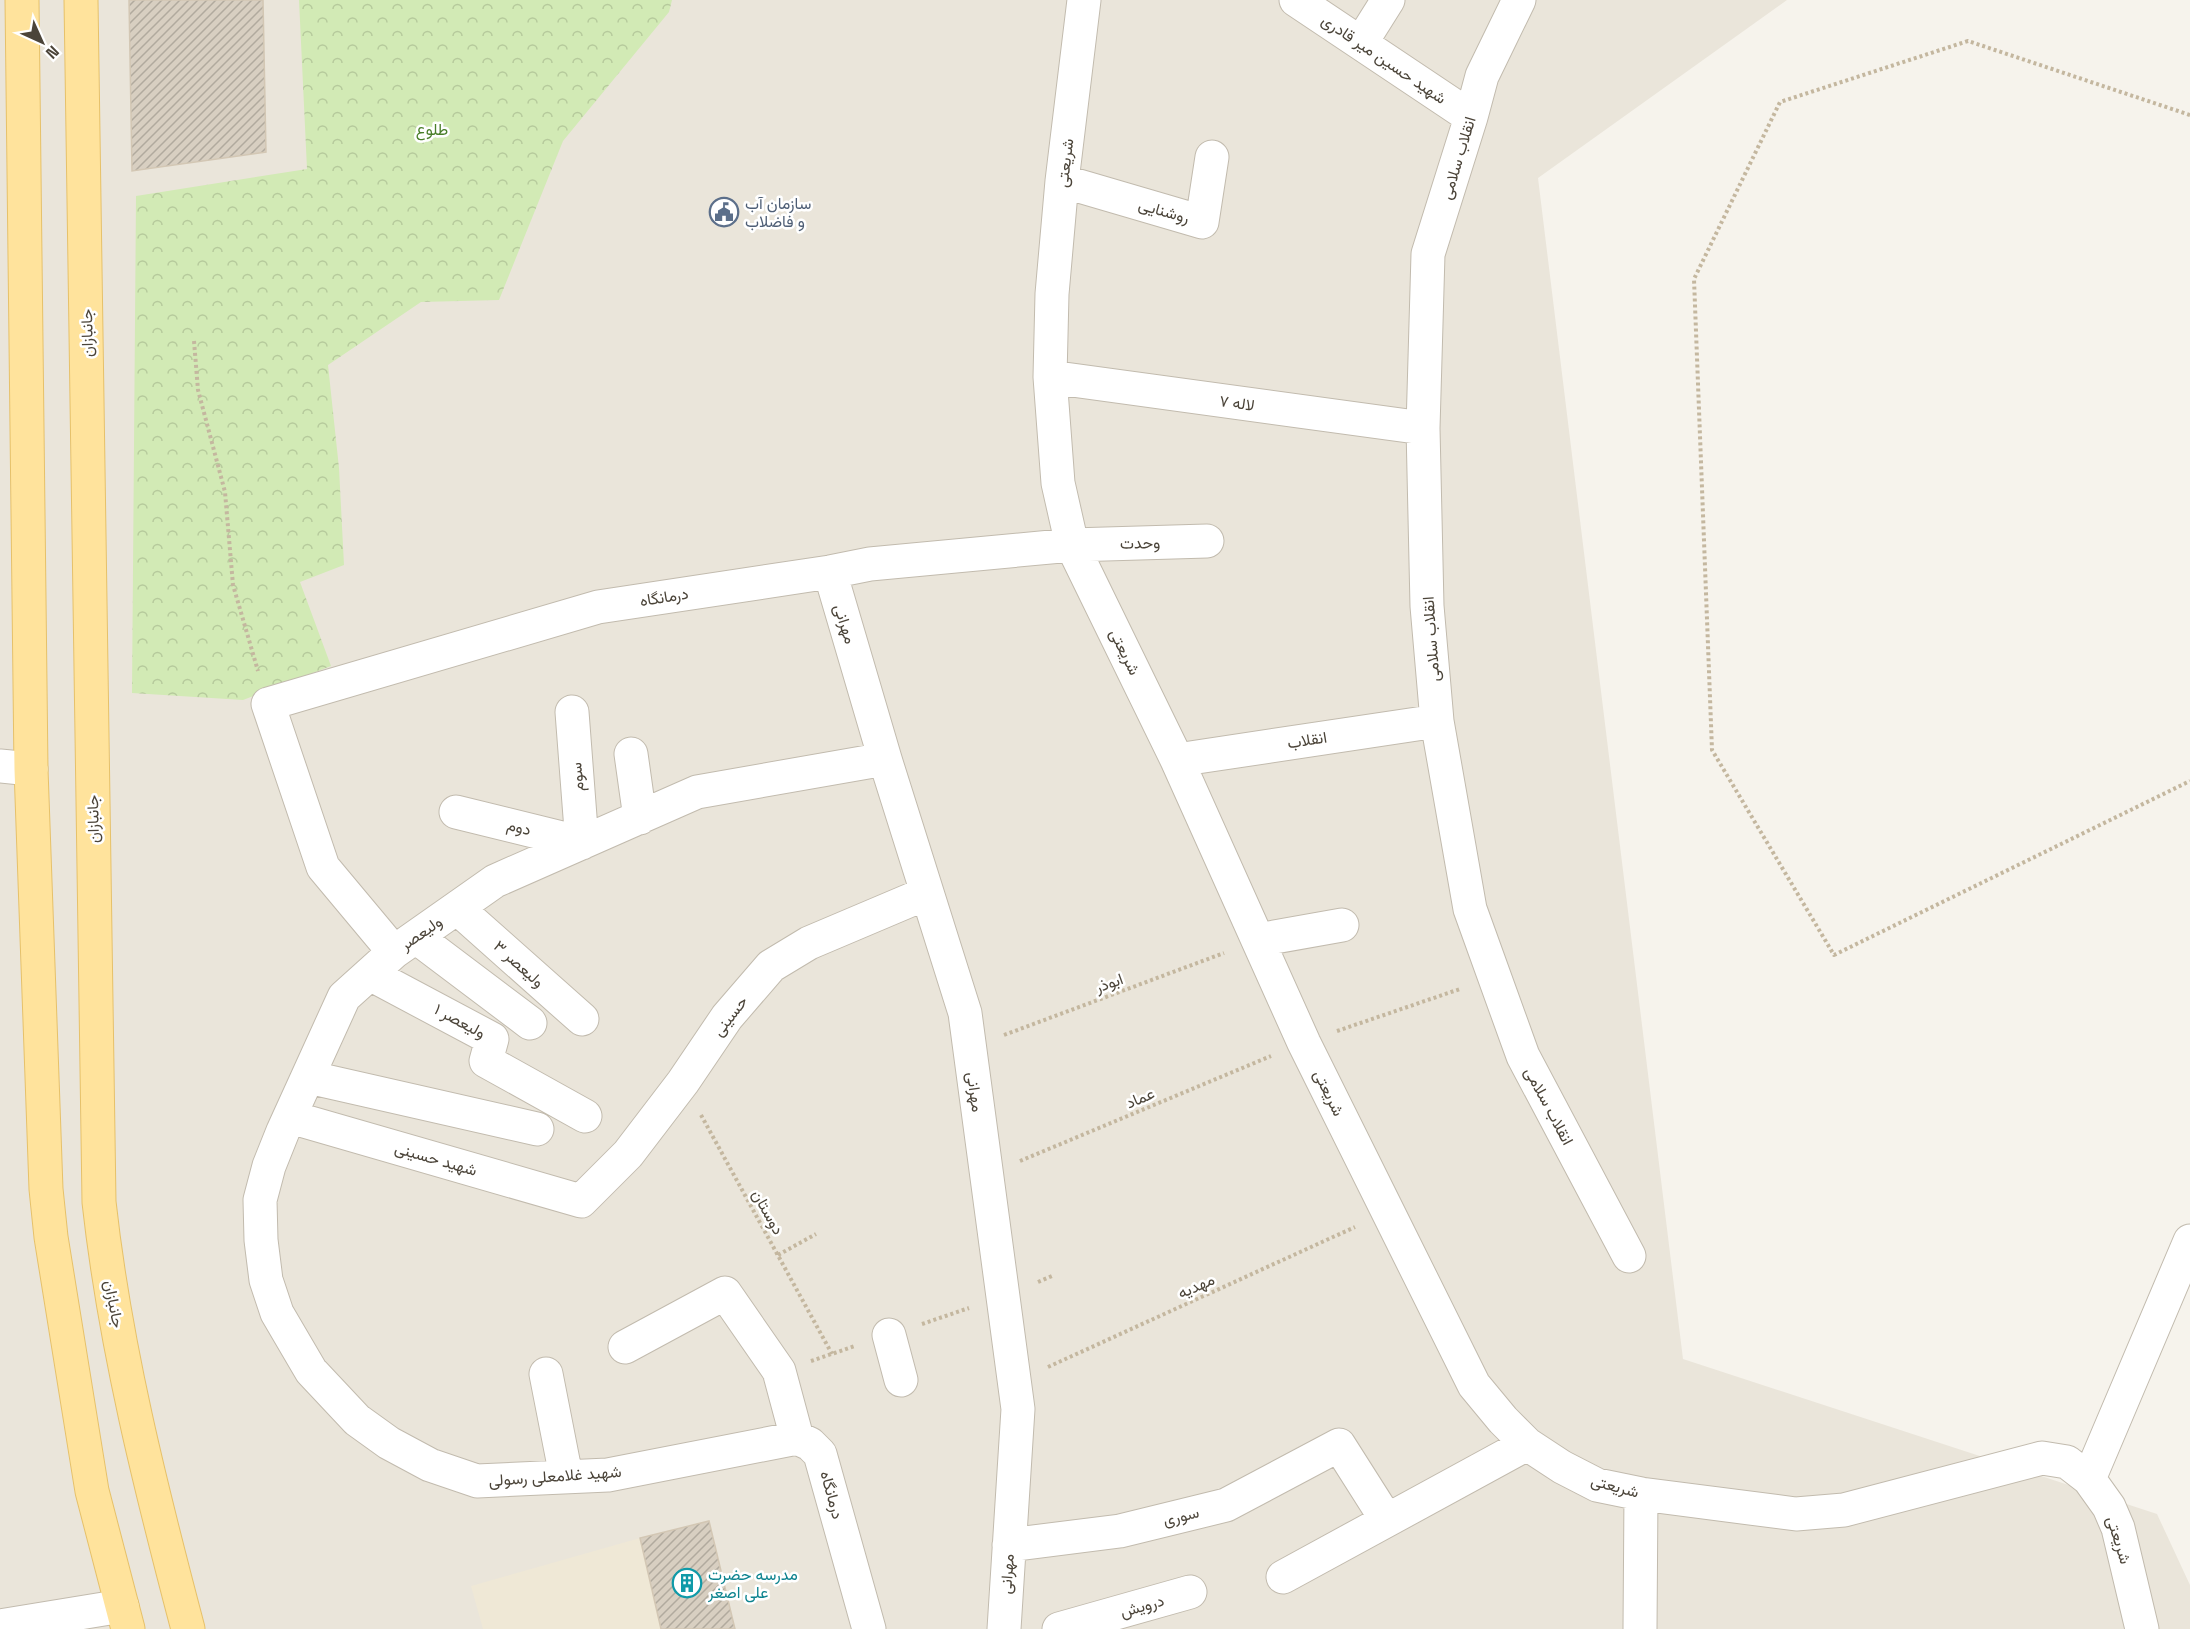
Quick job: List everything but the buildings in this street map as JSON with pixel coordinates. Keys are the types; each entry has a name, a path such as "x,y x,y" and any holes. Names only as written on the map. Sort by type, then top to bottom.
{"main road":[{"path":"22,0 16,767 51,1238 92,1491 125,1618"},
{"name":"جانبازان","path":"81,0 99,1202 106,1263 149,1478 188,1629"}],"street":[{"name":"شریعتی","path":"1084,0 1062,181 1053,294 1050,377 1058,483 1072,544 1177,760 1304,1043 1474,1385 1503,1420 1527,1444 1562,1467 1597,1485 1641,1494 1796,1514 1844,1510 2042,1458 2067,1462 2089,1479 2109,1507 2118,1528 2142,1629"},
{"name":"شهید حسین میر قادری","path":"1296,0 1471,117"},
{"path":"1361,43 1388,0"},
{"name":"انقلاب سلامی","path":"1519,0 1482,76 1428,254 1423,428 1427,606 1437,721 1470,909 1523,1056 1629,1256"},
{"name":"روشنایی","path":"1062,181 1202,222 1212,157"},
{"name":"لاله ۷","path":"1050,377 1423,428"},
{"name":"وحدت","path":"1072,544 1207,541"},
{"name":"درمانگاه","path":"268,704 598,607 870,564 1072,544"},
{"name":"مهرانی","path":"830,572 885,759 965,1013 1018,1408 1004,1629"},
{"path":"268,704 322,867 405,944 530,1023"},
{"name":"سوم","path":"572,712 582,843"},
{"name":"انقلاب","path":"1177,760 1437,721"},
{"path":"632,754 640,818"},
{"name":"ولیعصر","path":"311,1371 277,1313 266,1280 261,1240 260,1200 269,1166 344,997 405,944 495,881 697,792 885,759"},
{"name":"دوم","path":"456,812 582,843"},
{"name":"حسینی","path":"581,1201 628,1154 683,1082 728,1017 771,966 809,943 927,894"},
{"name":"ولیعصر ۳","path":"457,908 582,1019"},
{"path":"1258,940 1342,925"},
{"name":"ولیعصر ۱","path":"370,974 492,1038 486,1061 585,1116"},
{"path":"308,1077 537,1129"},
{"name":"شهید حسینی","path":"290,1117 581,1201"},
{"path":"2089,1479 2190,1241"},
{"path":"625,1347 725,1293 779,1371 797,1438"},
{"path":"889,1335 902,1380"},
{"name":"شهید غلامعلی رسولی","path":"311,1371 357,1420 389,1443 430,1465 477,1481 608,1475 797,1438"},
{"path":"546,1374 566,1476"},
{"name":"درمانگاه","path":"797,1438 810,1444 820,1454 869,1629"},
{"path":"1283,1577 1527,1444"},
{"name":"سوری","path":"1009,1545 1120,1532 1226,1505 1339,1445 1386,1520"},
{"path":"1640,1629 1641,1494"},
{"name":"درویش","path":"1059,1629 1190,1592"},
{"path":"0,1626 125,1618"}],"path":[{"path":"2190,115 1968,41 1780,102 1694,279 1712,750 1834,955 2190,781"},
{"path":"194,341 198,390 225,492 233,585 268,704"},
{"name":"ابوذر","path":"969,1048 1258,940"},
{"name":"عماد","path":"986,1175 1304,1043 1495,977"},
{"name":"دوستان","path":"683,1082 832,1354"},
{"name":"مهدیه","path":"1014,1382 1388,1212"},
{"path":"778,1255 816,1234"}],"shaded area":[{"path":"0,0 1787,0 1538,178 1683,1359 2157,1514 2190,1585 2190,1629 0,1629"},
{"path":"640,1538 661,1629 483,1629 471,1586"}],"green space":[{"name":"طلوع","path":"299,0 672,0 669,12 563,141 499,300 421,302 328,365 339,468 344,565 300,582 331,666 243,700 132,693 136,196 307,169"}],"place":[{"name":"سازمان آب و فاضلاب","path":"724,212"},
{"name":"مدرسه حضرت علی اصغر","path":"687,1583"}]}
